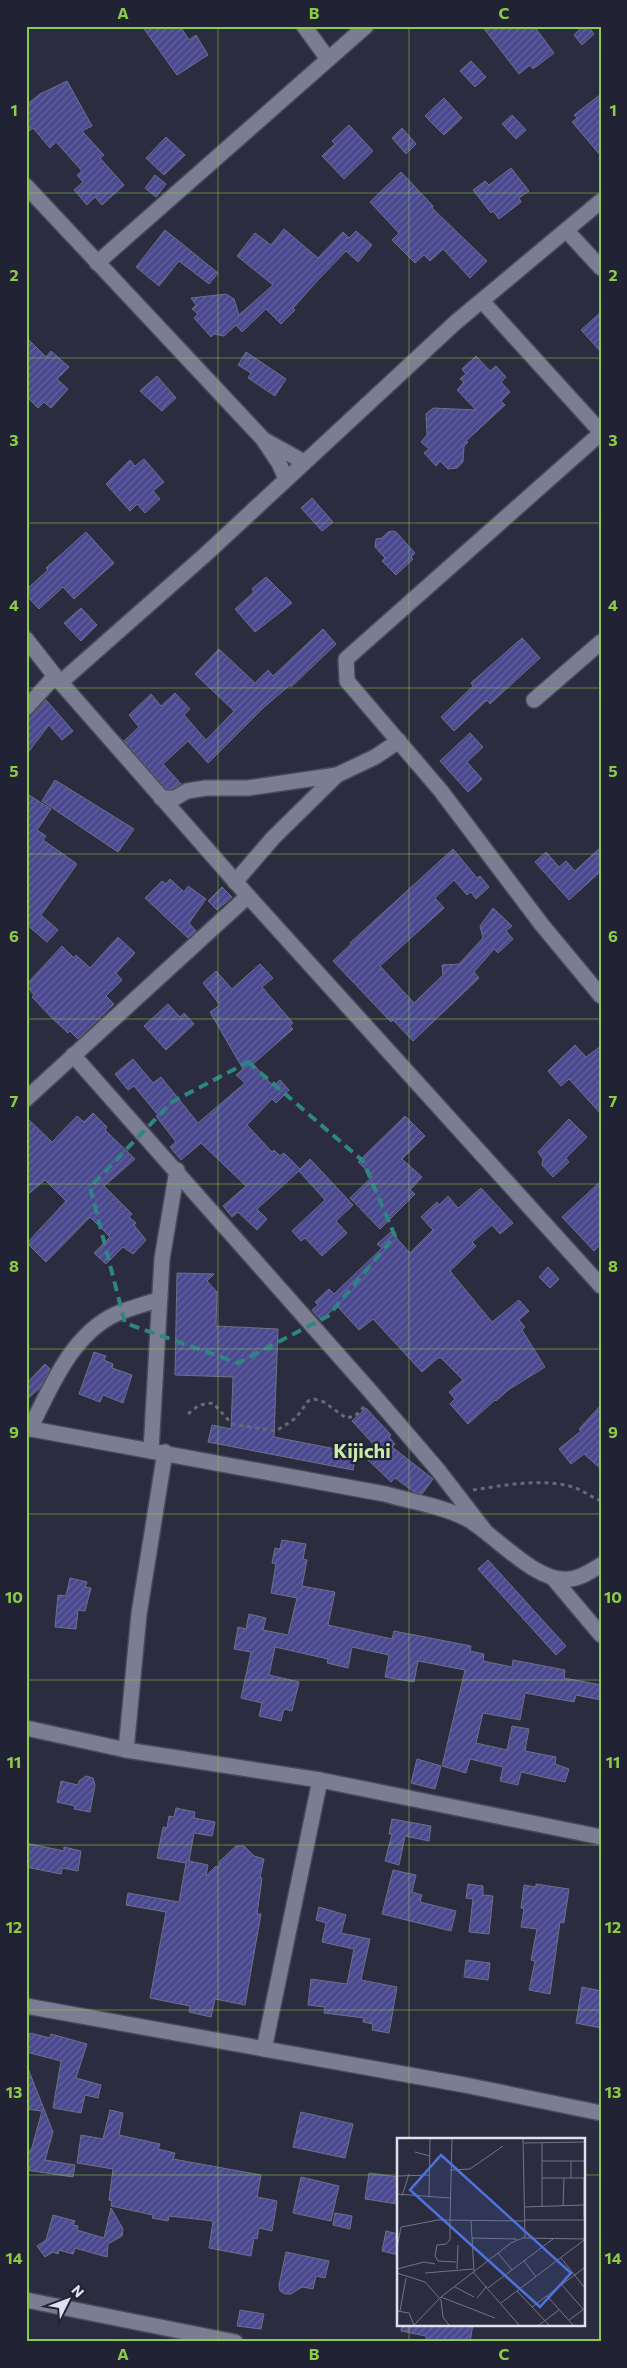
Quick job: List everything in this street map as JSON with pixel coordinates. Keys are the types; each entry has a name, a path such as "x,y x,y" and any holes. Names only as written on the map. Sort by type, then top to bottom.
{"street":[{"path":"304,26 328,58"},
{"path":"97,263 366,26"},
{"path":"26,186 263,439 279,463 286,479"},
{"path":"26,708 206,554 304,462 482,301 601,201"},
{"path":"566,230 601,268"},
{"path":"482,301 601,433 346,659 347,681 462,817 542,925 601,996"},
{"path":"263,439 304,462"},
{"path":"26,639 58,679 235,882 601,1286"},
{"path":"534,700 601,642"},
{"path":"161,798 175,798 187,791 206,788 248,788 338,775 375,757 399,741"},
{"path":"235,882 273,838 338,775"},
{"path":"26,1099 248,896"},
{"path":"73,1055 177,1170 371,1392 456,1493 485,1531"},
{"path":"126,1750 139,1614 158,1452 162,1259 177,1170"},
{"path":"160,1299 115,1314 89,1333 73,1352 52,1384 28,1429 385,1494 452,1513 485,1531 518,1557 553,1578 601,1635"},
{"path":"553,1578 569,1580 601,1565"},
{"path":"26,1728 126,1750 320,1780 601,1838"},
{"path":"264,2049 320,1780"},
{"path":"26,2006 466,2085 601,2113"},
{"path":"26,2300 173,2336 235,2342"}],"path":[{"path":"188,1414 199,1405 213,1404 232,1424 276,1431 296,1418 308,1401 324,1402 346,1418 354,1416 364,1408 371,1392"},
{"path":"456,1493 512,1484 549,1484 574,1487 601,1502"}],"highlighted area":[{"path":"248,1062 363,1161 395,1236 328,1316 238,1363 125,1323 90,1187 172,1102"}],"building":[{"path":"142,26 180,26 189,40 196,35 208,55 177,75"},
{"path":"482,26 534,26 554,53 533,69 530,65 519,74"},
{"path":"583,26 588,26 594,34 582,45 574,35"},
{"path":"471,61 486,77 475,87 460,71"},
{"path":"67,81 92,126 82,131 104,155 100,158 124,185 102,205 95,197 87,205 74,190 83,182 77,175 82,171 56,142 50,148 33,128 26,133 26,105 40,94"},
{"path":"601,94 601,156 572,122 577,118 574,115"},
{"path":"444,98 462,118 444,135 425,116"},
{"path":"512,115 526,130 516,139 502,124"},
{"path":"349,125 373,151 344,179 322,156 335,144 332,141"},
{"path":"402,128 416,144 406,154 392,138"},
{"path":"166,137 185,155 164,175 146,158"},
{"path":"511,168 529,191 519,198 521,202 499,219 493,211 491,213 473,190 485,181 489,185"},
{"path":"401,172 433,206 432,208 487,261 470,278 443,249 430,261 424,255 415,263 392,240 399,233 370,202"},
{"path":"155,175 166,184 156,197 145,188"},
{"path":"284,229 318,258 343,232 349,238 356,231 372,245 358,262 346,251 293,308 295,310 281,324 266,309 242,332 236,325 224,336 214,334 211,337 194,318 198,314 192,309 196,305 191,298 226,294 234,299 239,315 273,285 237,256 255,233 271,245"},
{"path":"165,230 218,273 209,284 179,261 159,286 136,267"},
{"path":"601,312 601,352 581,330"},
{"path":"26,337 46,357 51,351 69,367 57,379 68,389 51,408 44,402 38,408 26,396"},
{"path":"246,352 286,379 275,396 248,378 251,373 238,365"},
{"path":"476,356 490,371 496,366 506,377 501,382 510,392 501,401 505,405 466,441 468,442 464,446 463,462 457,468 448,469 440,461 436,466 424,453 429,449 421,442 427,435 426,414 433,408 476,410 457,390 464,382 460,379 466,374 462,369"},
{"path":"157,376 176,398 162,411 140,391"},
{"path":"144,459 164,482 153,491 160,499 145,513 137,504 130,511 106,484 130,460 135,466"},
{"path":"312,498 333,522 322,531 301,508"},
{"path":"392,531 396,532 415,553 411,557 413,559 396,575 382,561 385,558 375,547 376,539 382,538"},
{"path":"86,532 114,563 74,599 63,587 39,609 26,595 26,590 48,570 46,568"},
{"path":"266,577 292,603 255,632 235,609 254,592 252,589"},
{"path":"81,608 97,625 81,641 64,623"},
{"path":"323,629 336,644 291,687 290,685 263,708 208,763 188,741 163,764 181,784 172,789 166,789 124,741 139,727 129,715 151,694 161,706 175,693 190,709 184,715 206,740 234,711 195,674 219,649 255,683 268,670 273,676"},
{"path":"522,638 540,658 490,704 487,700 454,731 441,717 473,686 471,683"},
{"path":"46,700 73,731 62,740 49,725 26,755 26,717 33,714"},
{"path":"470,733 483,747 467,762 482,779 468,792 440,761"},
{"path":"55,780 134,829 118,852 42,801"},
{"path":"26,793 51,809 37,830 46,836 43,840 77,864 41,915 58,930 47,942 26,924"},
{"path":"601,847 601,871 569,900 535,862 546,852 559,867 566,861 575,871"},
{"path":"453,849 477,878 480,876 489,887 476,899 471,892 467,895 454,880 435,898 444,908 380,966 414,1003 443,975 442,965 459,964 483,938 480,926 493,908 512,926 506,931 513,939 498,953 494,949 474,972 479,978 413,1041 393,1020 391,1022 333,961 350,943"},
{"path":"170,879 184,892 188,886 206,899 189,923 196,931 188,938 145,898 162,881 166,884"},
{"path":"222,887 232,897 217,910 208,901"},
{"path":"118,937 135,953 116,973 122,980 106,996 114,1004 78,1039 70,1031 68,1033 52,1018 32,997 34,995 26,985 62,946 74,958 76,955 90,968"},
{"path":"260,964 273,978 262,987 293,1023 290,1026 293,1029 253,1064 273,1086 280,1080 289,1090 276,1103 272,1099 247,1125 272,1152 274,1150 280,1156 284,1153 300,1169 310,1159 353,1205 336,1221 347,1233 322,1256 305,1238 301,1241 292,1231 325,1200 299,1171 257,1209 267,1219 257,1230 238,1212 232,1217 223,1206 246,1186 201,1143 181,1160 170,1147 176,1142 156,1116 158,1115 134,1086 128,1090 115,1074 133,1059 153,1083 161,1077 198,1123 245,1083 236,1075 243,1069 210,1012 220,1005 203,983 216,971 232,989"},
{"path":"168,1004 180,1017 184,1013 194,1024 166,1050 144,1026"},
{"path":"575,1045 586,1057 601,1046 601,1114 569,1079 561,1086 548,1071"},
{"path":"93,1113 107,1127 105,1130 135,1159 104,1186 132,1214 129,1217 136,1223 134,1225 146,1240 133,1254 123,1247 106,1264 94,1253 110,1237 90,1217 46,1262 27,1243 66,1201 45,1180 26,1196 26,1117 52,1142 77,1116 84,1122"},
{"path":"405,1116 425,1136 402,1159 422,1177 410,1190 415,1194 380,1229 350,1198 373,1176 358,1162"},
{"path":"569,1119 587,1137 566,1158 569,1162 553,1177 542,1165 543,1159 538,1152"},
{"path":"601,1181 601,1244 594,1251 562,1217"},
{"path":"481,1188 513,1223 500,1234 492,1225 472,1242 476,1246 450,1271 492,1322 519,1300 529,1311 519,1320 525,1327 522,1330 545,1367 508,1390 468,1424 450,1404 455,1399 449,1392 463,1380 441,1358 438,1358 422,1372 373,1319 359,1330 337,1306 321,1320 312,1310 318,1305 315,1302 329,1289 334,1294 382,1248 377,1244 391,1232 410,1253 433,1230 421,1217 437,1202 439,1205 448,1196 458,1208"},
{"path":"548,1267 559,1279 550,1288 539,1277"},
{"path":"177,1273 214,1274 207,1281 217,1292 216,1326 278,1329 274,1437 356,1453 353,1470 208,1442 212,1425 231,1429 233,1377 175,1375"},
{"path":"94,1352 106,1356 104,1360 113,1364 112,1368 132,1375 123,1403 103,1395 100,1402 79,1394"},
{"path":"45,1364 50,1369 40,1388 26,1400 26,1384"},
{"path":"601,1405 601,1469 584,1454 571,1464 559,1449 581,1431 579,1429"},
{"path":"366,1408 391,1435 389,1437 395,1444 392,1447 433,1479 422,1494 414,1492 395,1478 391,1482 363,1455 387,1459 352,1421"},
{"path":"282,1540 306,1544 303,1559 307,1560 302,1586 335,1592 328,1625 392,1639 394,1631 471,1646 470,1651 484,1654 483,1661 512,1667 513,1660 565,1670 564,1678 601,1685 601,1700 576,1695 574,1702 525,1693 520,1720 483,1713 476,1743 507,1750 512,1726 529,1729 525,1751 556,1757 555,1764 569,1769 565,1782 521,1772 518,1785 500,1781 503,1767 470,1759 466,1773 442,1766 465,1670 418,1661 414,1682 385,1677 389,1655 352,1647 348,1668 327,1663 328,1659 275,1647 269,1675 299,1682 292,1711 284,1709 281,1721 259,1716 262,1703 241,1698 251,1652 234,1649 238,1627 246,1629 249,1614 266,1618 263,1630 288,1635 297,1598 271,1593 276,1564 272,1563 275,1548 280,1549"},
{"path":"488,1560 566,1646 556,1655 478,1569"},
{"path":"70,1578 87,1582 85,1587 91,1588 85,1611 78,1610 76,1629 55,1627 58,1595 66,1596"},
{"path":"417,1759 441,1766 435,1789 411,1783"},
{"path":"86,1776 93,1778 95,1785 90,1812 74,1809 75,1806 57,1802 61,1781 78,1785 79,1781"},
{"path":"176,1808 195,1812 194,1818 215,1822 212,1836 194,1833 189,1861 208,1865 206,1876 216,1866 219,1867 220,1861 236,1846 244,1846 254,1856 264,1859 260,1878 262,1878 257,1914 261,1914 245,2005 215,1999 211,2017 189,2012 190,2006 150,1998 166,1912 126,1905 128,1893 179,1902 186,1863 157,1858 163,1827 167,1828 169,1816 174,1817"},
{"path":"392,1819 431,1826 429,1841 405,1836 399,1865 385,1861 392,1834 389,1834"},
{"path":"26,1843 64,1851 64,1847 81,1851 78,1871 62,1868 61,1874 26,1867"},
{"path":"393,1870 416,1875 412,1892 422,1895 420,1902 456,1911 451,1931 382,1914"},
{"path":"468,1884 483,1886 483,1895 493,1896 489,1934 469,1932 473,1899 466,1898"},
{"path":"536,1884 569,1889 564,1923 560,1922 550,1994 529,1990 535,1961 531,1960 537,1929 521,1927 524,1909 521,1908 524,1885 536,1887"},
{"path":"319,1907 346,1915 341,1933 370,1939 361,1980 397,1987 389,2033 372,2030 373,2024 363,2022 364,2018 324,2013 325,2007 308,2005 311,1979 347,1984 354,1949 322,1942 326,1923 316,1920"},
{"path":"466,1960 490,1963 488,1980 464,1977"},
{"path":"582,1987 601,1991 601,2028 576,2023"},
{"path":"30,2033 50,2038 51,2034 87,2044 76,2078 101,2085 98,2098 85,2095 81,2113 53,2108 61,2061 26,2052"},
{"path":"27,2066 53,2132 45,2160 75,2165 73,2177 26,2170 26,2148 31,2151 42,2111 26,2109"},
{"path":"110,2110 123,2113 119,2135 160,2144 158,2149 175,2153 173,2159 261,2175 257,2197 277,2201 272,2231 259,2228 257,2239 254,2238 251,2256 209,2248 213,2221 169,2216 168,2221 152,2218 153,2215 111,2206 112,2201 109,2200 113,2169 77,2163 81,2135 103,2139"},
{"path":"301,2112 353,2124 345,2158 293,2147"},
{"path":"369,2173 397,2177 397,2204 365,2199"},
{"path":"301,2177 339,2186 331,2221 293,2213"},
{"path":"111,2208 123,2229 122,2236 108,2244 107,2257 75,2248 73,2254 59,2250 58,2254 53,2252 45,2257 37,2246 46,2240 53,2215 75,2221 73,2225 78,2226 77,2230 104,2238"},
{"path":"335,2213 352,2216 350,2229 333,2225"},
{"path":"386,2231 397,2234 397,2255 382,2251"},
{"path":"286,2252 329,2261 325,2278 316,2276 313,2289 302,2287 291,2294 285,2294 280,2291 279,2285"},
{"path":"240,2310 264,2314 261,2329 237,2326"},
{"path":"402,2326 473,2326 470,2342 444,2342 426,2339 426,2336 401,2331"}],"district":[{"name":"Kijichi","path":"362,1451"}]}
